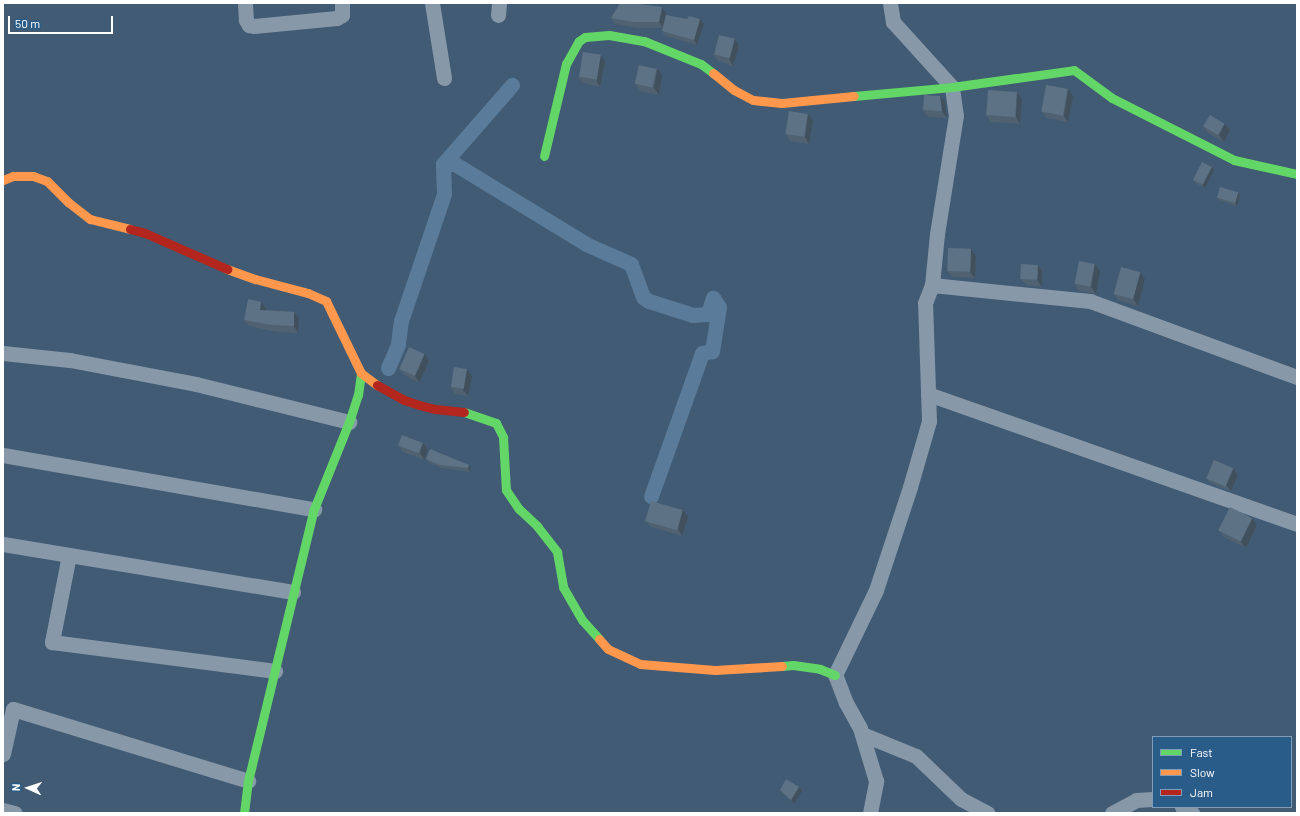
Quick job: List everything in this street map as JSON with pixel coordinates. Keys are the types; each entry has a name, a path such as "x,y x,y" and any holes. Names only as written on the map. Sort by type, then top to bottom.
{"street":[{"path":"245,3 246,20 249,25 254,26 338,18 342,15 342,3"},
{"path":"432,3 444,78"},
{"path":"835,675 876,590 910,487 929,421 925,304 932,285 937,234 956,116 952,87 894,22 890,3"},
{"path":"544,156 566,64 579,41 585,37 609,35 644,41 675,52 701,64 734,90 753,100 782,103 952,87 1074,70 1112,98 1234,160 1297,174"},
{"path":"3,180 13,176 33,176 47,181 68,202 90,219 145,233 215,265 255,279 308,293 326,301 361,373 379,387 404,400 435,409 458,410 496,423 503,437 506,490 519,509 537,526 557,552 563,587 583,621 608,649 640,664 715,670 793,665 820,669 835,675 846,703 862,734 876,781 870,813"},
{"path":"932,285 1090,301 1297,377"},
{"path":"3,353 70,360 196,384 349,422"},
{"path":"244,813 248,781 276,671 293,592 314,509 349,422 358,395 361,373"},
{"path":"928,394 1297,524"},
{"path":"3,455 314,509"},
{"path":"3,544 293,592"},
{"path":"69,555 52,642 276,671"},
{"path":"3,754 13,709 248,781"},
{"path":"862,734 916,756 961,799 987,813"},
{"path":"1112,813 1136,800 1152,799"},
{"path":"3,810 15,813"}],"building":[{"path":"620,3 639,3 662,7 659,22 633,22 611,18"},
{"path":"666,15 687,19 689,16 700,19 694,40 662,31"},
{"path":"719,35 735,39 730,58 714,54"},
{"path":"583,52 601,55 597,80 579,77"},
{"path":"639,65 657,69 652,88 635,84"},
{"path":"1046,85 1068,89 1063,115 1041,112"},
{"path":"988,90 1017,92 1015,117 986,115"},
{"path":"924,95 940,96 942,111 923,110"},
{"path":"789,111 808,114 804,137 785,134"},
{"path":"1210,115 1225,124 1218,135 1203,126"},
{"path":"1202,162 1212,167 1203,185 1193,180"},
{"path":"1220,187 1238,192 1235,203 1217,198"},
{"path":"948,248 971,249 970,272 947,271"},
{"path":"1079,261 1095,264 1090,287 1075,284"},
{"path":"1021,264 1038,265 1037,280 1020,279"},
{"path":"1121,267 1140,272 1133,299 1114,294"},
{"path":"248,299 261,302 260,310 294,312 294,326 272,325 244,320"},
{"path":"409,347 425,354 415,376 399,369"},
{"path":"454,367 467,369 464,389 451,387"},
{"path":"402,435 423,443 419,453 398,445"},
{"path":"430,449 469,465 468,468 440,465 426,459"},
{"path":"1214,460 1233,468 1226,487 1206,478"},
{"path":"651,501 683,510 677,530 645,521"},
{"path":"1230,507 1252,518 1240,542 1218,530"},
{"path":"786,779 799,787 791,800 780,790"}],"waterway":[{"path":"388,368 398,344 401,321 444,194 443,164 512,85"},
{"path":"443,164 455,164 586,244 631,264 643,297 649,301 693,315 708,314 713,298 719,307 712,351 702,353 651,496"}],"traffic: fast":[{"path":"544,156 566,64 579,41 585,37 609,35 644,41 701,64 713,73"},
{"path":"854,96 952,87 1074,70 1112,98 1234,160 1297,174"},
{"path":"244,813 248,781 314,509 349,422 358,395 361,373"},
{"path":"464,412 496,423 503,437 506,490 519,509 537,526 557,552 563,587 583,621 599,639"},
{"path":"782,666 793,665 820,669 835,675"}],"traffic: slow":[{"path":"713,73 734,90 753,100 782,103 854,96"},
{"path":"3,180 13,176 33,176 47,181 68,202 90,219 130,229"},
{"path":"227,269 255,279 308,293 326,301 361,373 377,385"},
{"path":"599,639 608,649 640,664 715,670 782,666"}],"traffic: jam":[{"path":"130,229 145,233 227,269"},
{"path":"377,385 404,400 419,405 435,409 464,412"}]}
